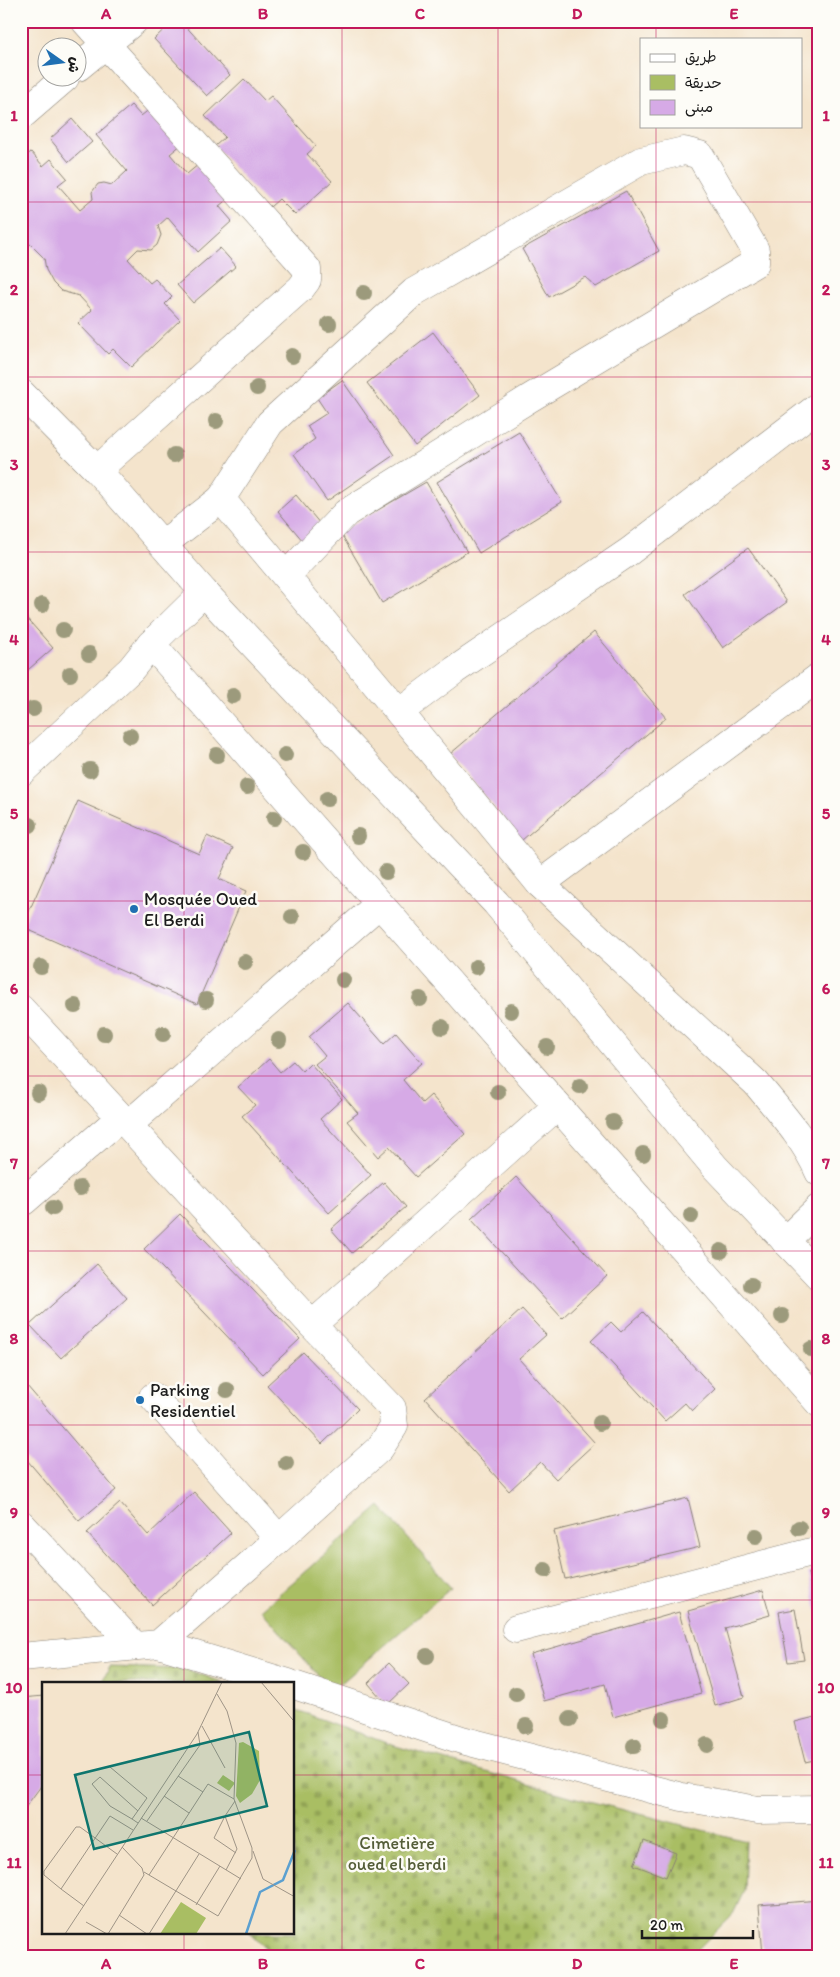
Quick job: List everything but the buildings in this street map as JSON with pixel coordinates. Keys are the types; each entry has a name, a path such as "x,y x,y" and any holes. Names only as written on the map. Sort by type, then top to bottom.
{"street":[{"path":"85,21 306,269 307,280 301,288 97,470"},
{"path":"88,58 134,21"},
{"path":"21,116 53,88"},
{"path":"163,544 220,499 270,423 414,292 642,162 684,151 700,155 756,250 755,263 530,398 346,512 286,576"},
{"path":"21,393 97,470 204,592 496,903 715,1168 819,1276"},
{"path":"399,712 455,670 630,551 819,406"},
{"path":"220,499 286,576 540,884 756,1083 784,1118 815,1163 819,1172"},
{"path":"21,772 131,669 151,644 204,592"},
{"path":"151,644 819,1403"},
{"path":"540,884 819,676"},
{"path":"24,1201 125,1121 379,904"},
{"path":"21,1009 312,1325 392,1408 394,1426 380,1448 280,1539 147,1645"},
{"path":"312,1325 557,1106"},
{"path":"785,1241 819,1208"},
{"path":"152,1397 280,1539"},
{"path":"21,1524 147,1645"},
{"path":"516,1629 819,1550"},
{"path":"21,1657 147,1645 284,1682"},
{"path":"295,1685 462,1740 682,1797 758,1810 819,1810"}],"green space":[{"path":"380,1506 451,1588 332,1691 261,1610"},
{"path":"110,1667 186,1669 221,1682 102,1682"},
{"name":"Cimetière oued el berdi","path":"295,1709 392,1745 573,1797 746,1841 744,1891 733,1914 691,1956 274,1956 251,1934 295,1934"}],"place":[{"name":"Mosquée Oued El Berdi","path":"134,909"},
{"name":"Parking Residentiel","path":"140,1400"}]}
